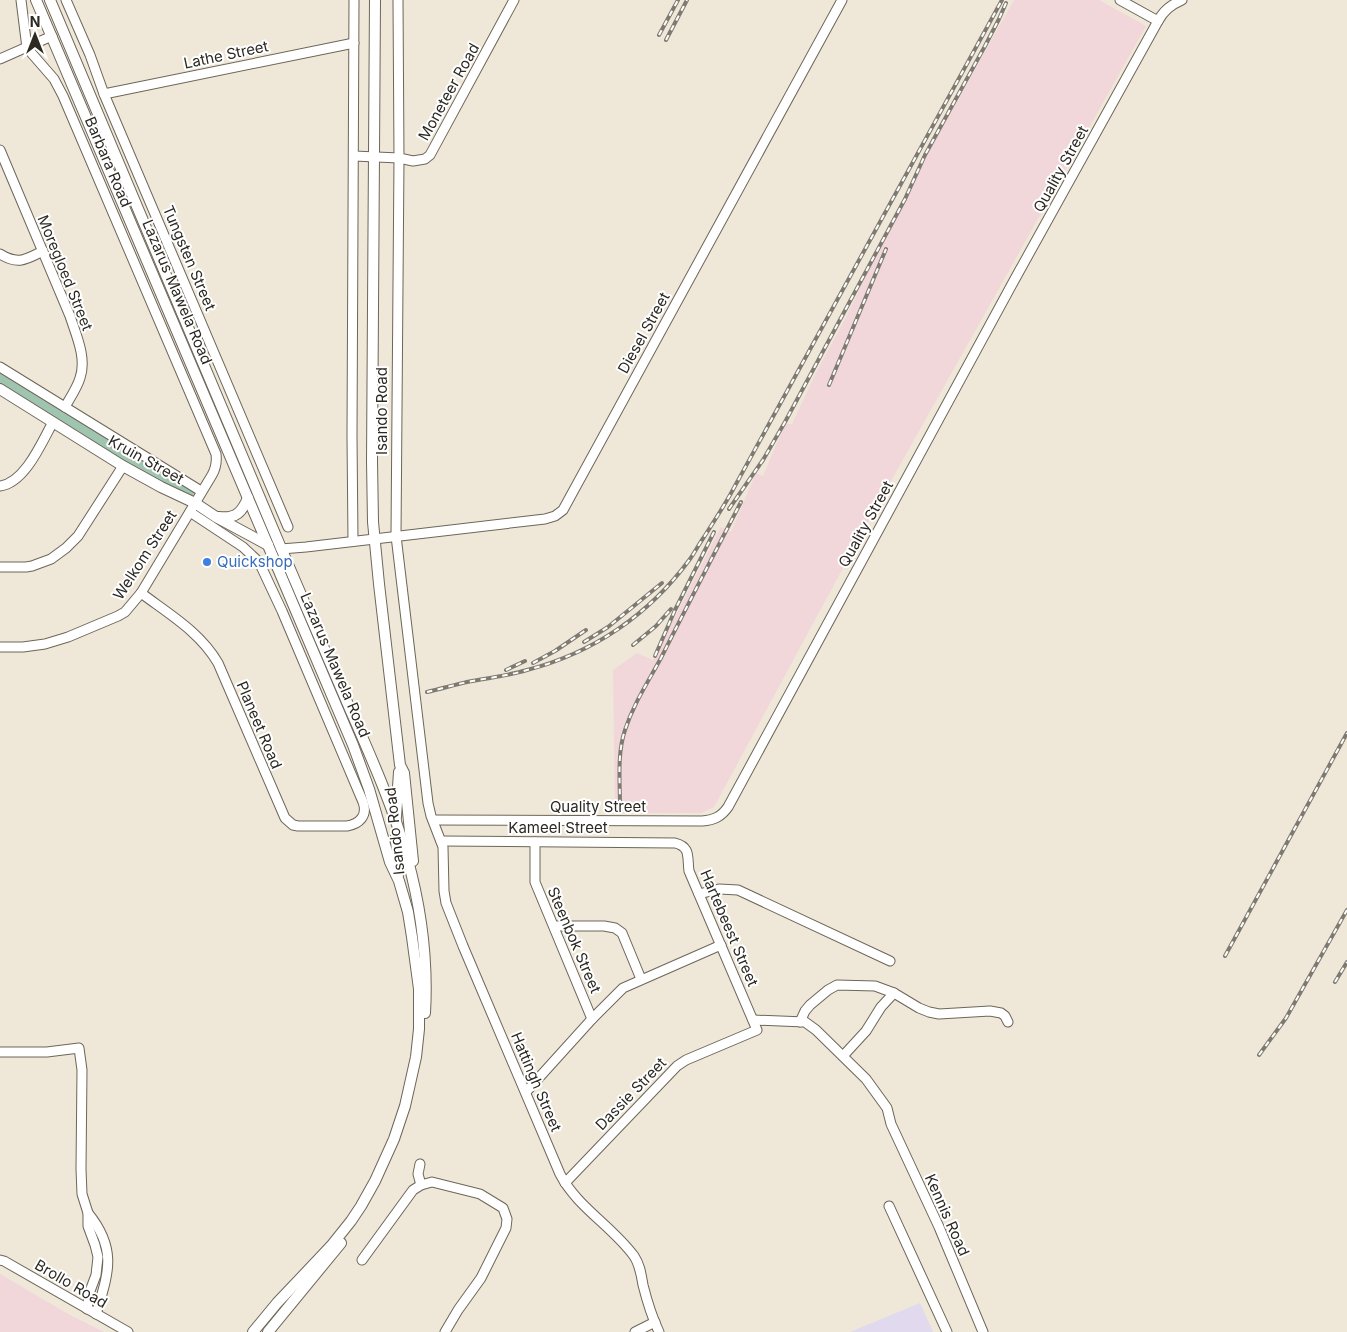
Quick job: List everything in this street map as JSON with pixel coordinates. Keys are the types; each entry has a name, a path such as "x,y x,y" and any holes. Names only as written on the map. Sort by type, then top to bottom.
{"main road":[{"name":"Lazarus Mawela Road","path":"36,0 353,745 408,912 419,989 419,1029 416,1057 401,1120 375,1181 351,1221 331,1246 277,1303 253,1332"},
{"name":"Lazarus Mawela Road","path":"50,0 396,821 416,895 424,957 426,993 424,1034 416,1087 404,1128 388,1170 368,1206 322,1267 268,1332"},
{"path":"50,0 54,21 52,36"},
{"name":"Isando Road","path":"374,0 372,460 378,584 400,765 396,821"},
{"name":"Kruin Street","path":"0,390 123,466 161,487 192,508 216,517 268,545 281,549"},
{"path":"216,517 227,518 236,515 242,510 248,498"},
{"name":"Isando Road","path":"400,765 404,774 408,806 416,895"},
{"path":"396,821 399,881"}],"street":[{"path":"21,0 27,48"},
{"name":"Tungsten Street","path":"66,0 288,527"},
{"name":"Isando Road","path":"353,541 354,0"},
{"name":"Isando Road","path":"398,0 399,158 396,536 428,803 433,820"},
{"name":"Moneteer Road","path":"354,156 399,158 413,161 425,159 433,151 514,0"},
{"name":"Diesel Street","path":"375,538 544,520 555,516 563,510 842,0"},
{"path":"1120,0 1158,20"},
{"name":"Quality Street","path":"433,820 702,821 714,819 724,813 1158,20 1168,7 1182,0"},
{"path":"0,59 52,36"},
{"name":"Lathe Street","path":"104,94 354,43"},
{"name":"Barbara Road","path":"27,48 54,78 63,96 216,454 216,469 192,508"},
{"name":"Moregloed Street","path":"0,150 70,316 82,356 83,366 80,379 65,407"},
{"path":"0,254 11,260 22,260 43,251"},
{"name":"Kruin Street","path":"0,367 201,491"},
{"path":"0,486 12,483 22,474 53,422"},
{"path":"0,567 32,566 51,559 66,548 78,536 123,466"},
{"name":"Welkom Street","path":"0,647 38,646 68,637 126,612 141,593 192,508"},
{"name":"Planeet Road","path":"141,593 191,630 213,654 285,818 293,825 347,826 354,825 362,818 365,810 363,802 282,611 258,562 243,547 192,508"},
{"path":"281,549 375,538"},
{"name":"Hattingh Street","path":"433,820 444,854 444,891 446,903 462,946 564,1183 635,1258 640,1268 643,1286 659,1332"},
{"name":"Kameel Street","path":"441,841 675,843"},
{"name":"Steenbok Street","path":"535,842 535,882 592,1019"},
{"name":"Hartebeest Street","path":"675,843 685,848 689,871 757,1030"},
{"path":"699,894 725,888 738,890 890,961"},
{"path":"554,926 611,926 619,930 622,933 641,980"},
{"path":"526,1092 592,1019 623,988 721,945"},
{"path":"753,1020 800,1022 810,1005 837,985 875,986 894,993 919,1008 939,1014 990,1011 1001,1013 1008,1022"},
{"path":"843,1056 866,1030 881,1007 894,993"},
{"name":"Kennis Road","path":"800,1022 809,1024 843,1056 866,1079 887,1108 891,1124 939,1227 982,1332"},
{"name":"Dassie Street","path":"564,1183 680,1063 757,1030"},
{"path":"0,1052 47,1052 79,1048 82,1070 82,1194 88,1213 88,1226 96,1251 98,1266 90,1291 87,1309"},
{"path":"420,1164 418,1174 422,1185"},
{"path":"362,1260 413,1190 422,1185 432,1182 480,1194 504,1208 507,1219 506,1228 481,1278 445,1332"},
{"path":"889,1206 946,1332"},
{"path":"88,1213 97,1224 106,1245 108,1256 108,1273 96,1314"},
{"name":"Brollo Road","path":"0,1260 128,1332"},
{"path":"634,1332 655,1322"}],"shaded area":[{"path":"1014,0 1099,0 1146,26 863,531 714,807 701,813 615,813 613,670 637,653 653,660 721,527 731,532 756,473 763,476 785,424 792,424 915,176"},
{"path":"0,1274 70,1315 104,1332 0,1332"},
{"path":"920,1303 933,1332 850,1332"}],"green space":[{"path":"0,372 187,487 194,494 191,497 166,486 0,384"}],"railway":[{"path":"659,35 678,0"},
{"path":"666,40 687,0"},
{"path":"427,692 520,672 551,663 575,653 618,629 657,598 674,579 692,556 730,495 1002,0"},
{"path":"729,509 763,460 785,422 905,199 925,155 985,46 1006,3"},
{"path":"829,385 886,249"},
{"path":"620,805 621,748 625,730 637,702 741,502"},
{"path":"655,656 675,610 714,532"},
{"path":"584,642 608,627 662,583"},
{"path":"633,645 656,626 671,609"},
{"path":"533,663 586,630"},
{"path":"506,670 525,661"},
{"path":"1225,956 1347,733"},
{"path":"1259,1055 1286,1018 1347,910"},
{"path":"1335,982 1347,962"}],"place":[{"name":"Quickshop","path":"207,562"}]}
